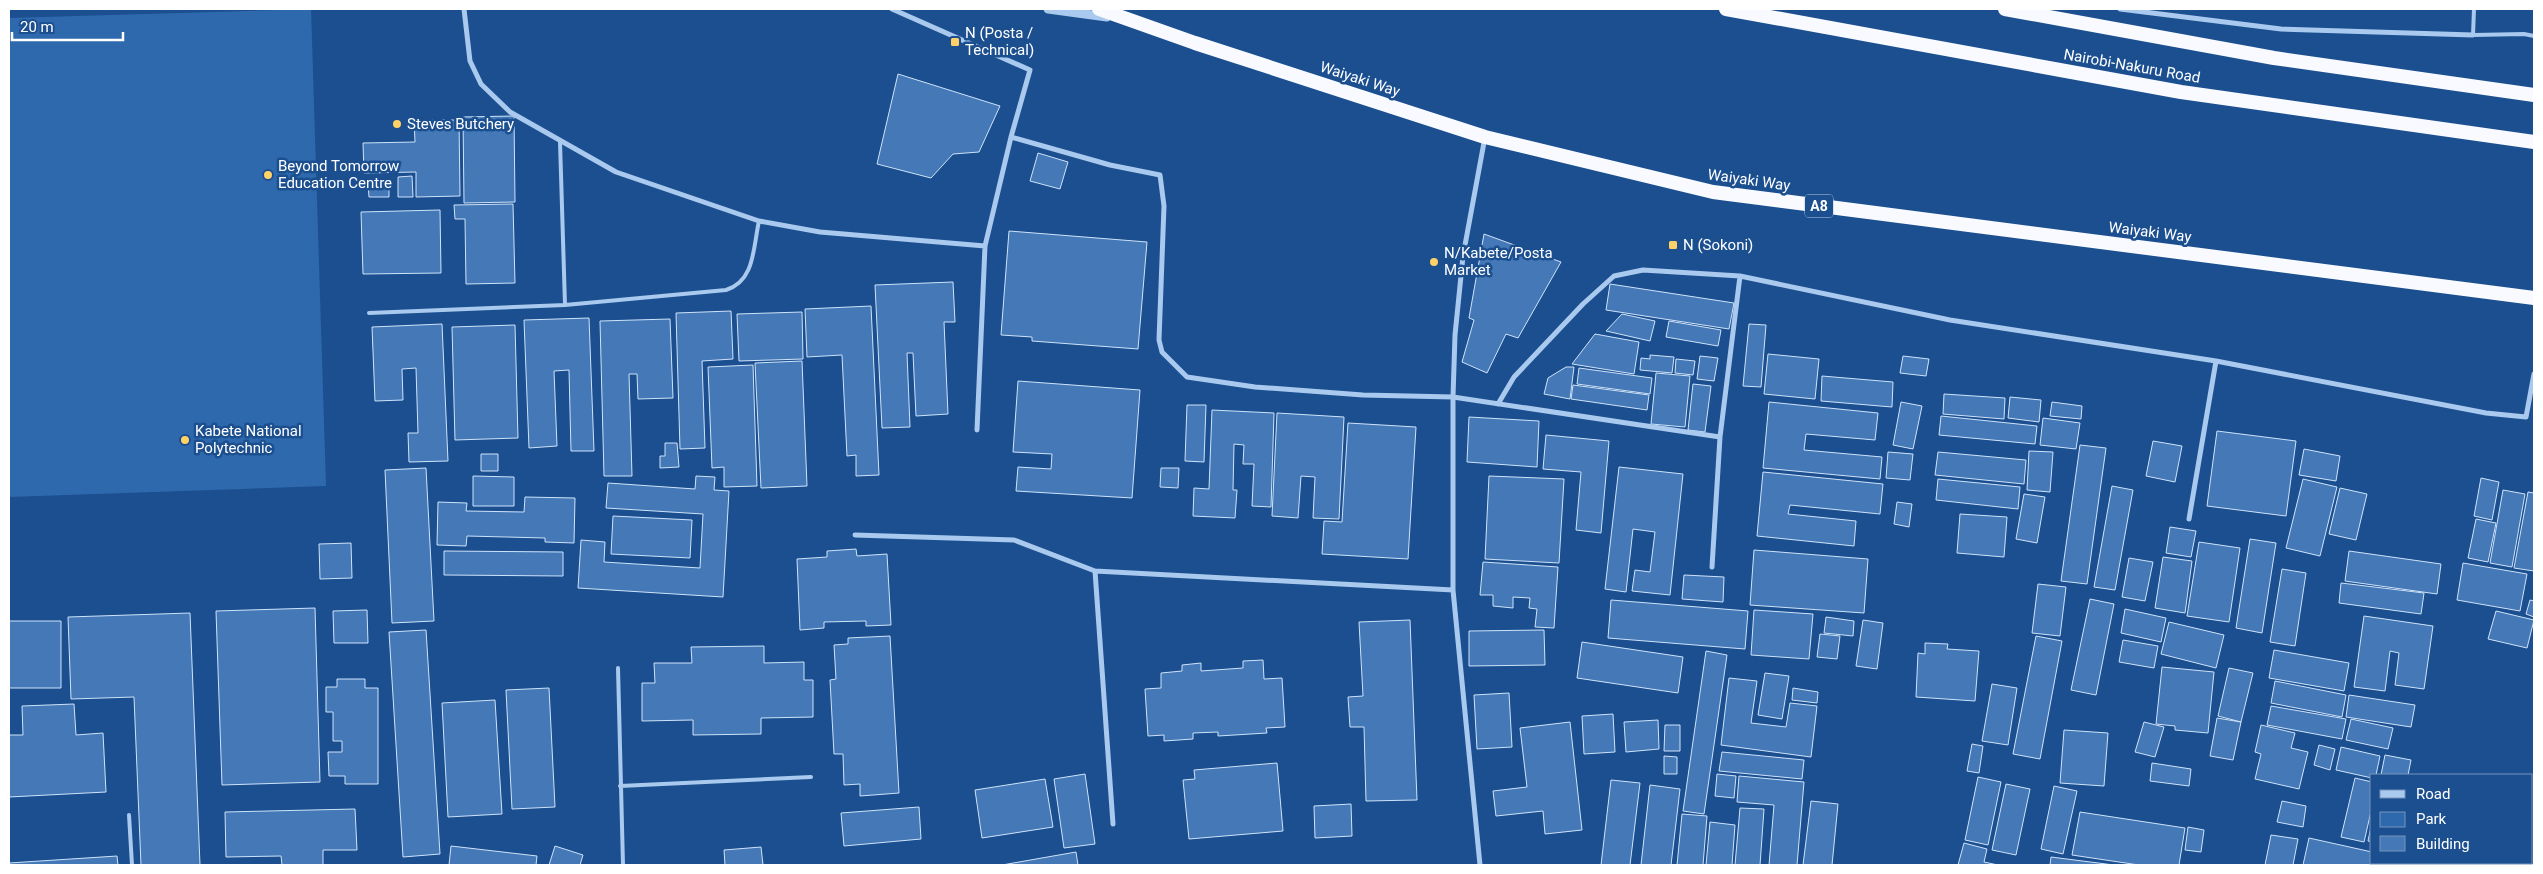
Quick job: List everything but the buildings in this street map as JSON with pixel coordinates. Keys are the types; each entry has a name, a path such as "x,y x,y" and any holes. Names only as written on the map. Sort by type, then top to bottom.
{"highway":[{"name":"Waiyaki Way","path":"1099,9 1485,137 1713,192 2534,298"},
{"name":"Nairobi-Nakuru Road","path":"1726,9 2181,92 2530,139"},
{"path":"2005,9 2274,58 2534,95"}],"street":[{"path":"464,9 470,61 481,84 510,112 616,172 759,221 820,232 985,246"},
{"path":"892,9 1030,70 1011,137 985,246 977,430"},
{"path":"1048,9 1125,19"},
{"path":"2120,9 2281,29 2473,36"},
{"path":"1011,137 1110,166 1160,175 1164,206 1159,340 1162,352 1187,377 1265,388 1363,396 1453,397 1720,436"},
{"path":"1480,865 1453,590 1453,397 1455,335 1463,256 1485,137"},
{"path":"1498,404 1514,377 1583,304 1614,276 1643,270 1740,276 1950,320 2216,360 2486,413 2534,418"},
{"path":"1712,567 1720,436 1740,276"},
{"path":"2189,519 2216,360"},
{"path":"2526,417 2534,374"},
{"path":"855,535 1014,540 1095,571 1453,590"},
{"path":"1095,571 1113,824"}],"lane":[{"path":"2474,9 2473,36 2524,34 2534,36"},
{"path":"560,142 565,305"},
{"path":"369,313 565,305 734,288 740,284 748,272 759,221"},
{"path":"618,668 622,865"},
{"path":"620,786 811,777"},
{"path":"129,815 132,865"}],"green space":[{"path":"311,9 326,486 9,497 9,18"}],"place":[{"name":"N (Posta / Technical)","path":"955,42"},
{"name":"Steves Butchery","path":"397,124"},
{"name":"Beyond Tomorrow Education Centre","path":"268,175"},
{"name":"N (Sokoni)","path":"1673,245"},
{"name":"N/Kabete/Posta Market","path":"1434,262"},
{"name":"Kabete National Polytechnic","path":"185,440"}]}
